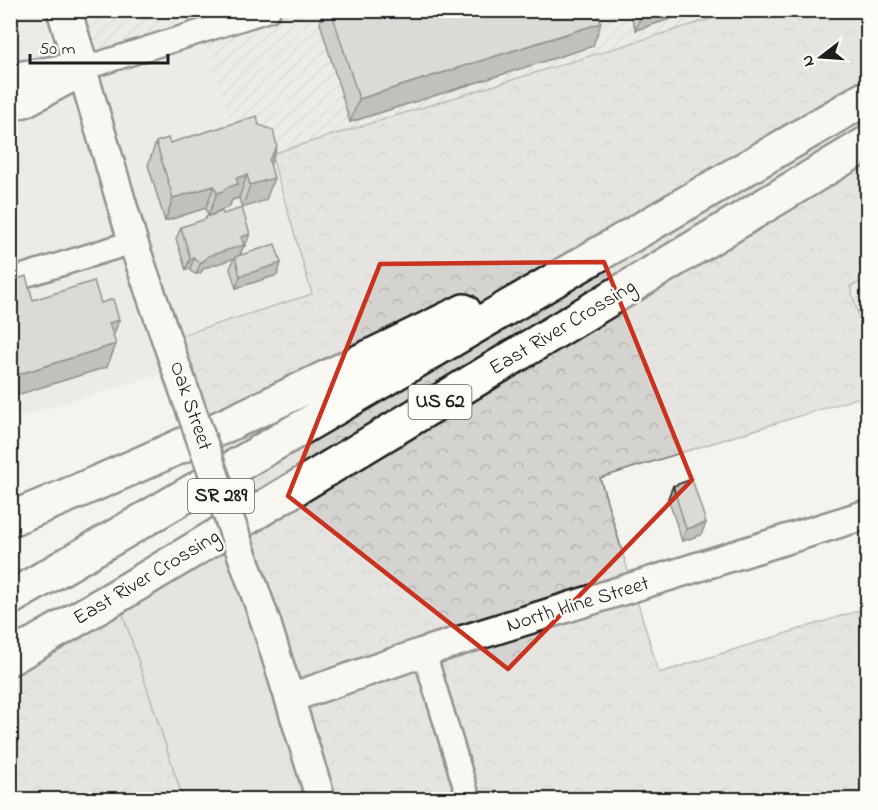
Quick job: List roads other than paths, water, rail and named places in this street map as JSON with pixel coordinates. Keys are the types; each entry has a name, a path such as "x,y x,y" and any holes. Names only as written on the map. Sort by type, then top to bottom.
{"highway":[{"name":"Oak Street","path":"64,10 82,69"},
{"path":"10,80 82,69"},
{"path":"10,104 24,100 82,69"},
{"name":"US 62","path":"10,598 867,97"},
{"name":"East River Crossing","path":"10,657 117,596 867,143"},
{"path":"10,519 78,492 235,422 687,203"}],"main road":[{"name":"Oak Street","path":"82,69 133,242 266,623 321,800"},
{"name":"North Hine Street","path":"290,698 424,652 867,514"}],"street":[{"path":"82,69 269,10"},
{"path":"10,280 133,242"},
{"path":"424,652 469,800"}]}
